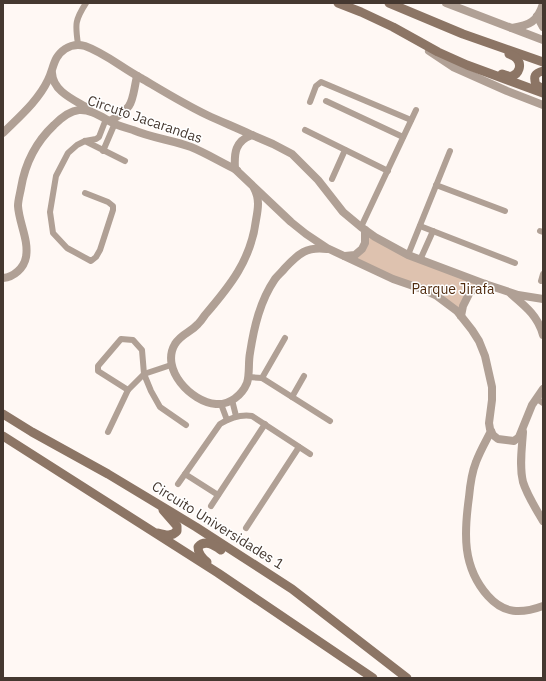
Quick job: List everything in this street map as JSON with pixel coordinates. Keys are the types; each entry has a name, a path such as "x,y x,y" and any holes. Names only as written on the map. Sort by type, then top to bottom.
{"main road":[{"path":"338,3 393,27 438,52 467,65 543,93"},
{"path":"389,3 463,34 543,62"},
{"path":"463,34 483,45 514,56 518,61 519,67 516,73 507,76 467,65"},
{"path":"543,70 537,73 534,78 536,85 543,89"},
{"name":"Circuito Universidades 1","path":"3,414 157,503 292,589 407,678"},
{"path":"3,436 218,573 373,678"},
{"path":"143,525 166,535 172,535 177,531 177,526 157,503"},
{"path":"218,573 198,551 200,544 211,544 280,585 292,589"}],"street":[{"path":"3,133 42,92 49,79 56,58 60,53 69,47 78,44 76,25 78,15 86,3"},
{"path":"446,3 543,40"},
{"path":"510,28 524,26 530,23 538,16 543,4"},
{"path":"538,16 543,26"},
{"path":"393,27 453,67 506,91 543,105"},
{"name":"Circuto Jacarandas","path":"78,44 94,50 202,113 273,144 292,154 318,180 343,212 375,237 420,260 518,295 543,299"},
{"path":"52,68 53,80 56,85 70,98 95,113"},
{"path":"85,193 108,202 113,206 100,250 96,257 90,261 67,248 53,233 50,212 56,176 68,153 77,145 99,137 110,121 122,114 130,106 134,96 137,76"},
{"path":"310,102 316,86 321,82 411,120"},
{"path":"326,101 403,136"},
{"name":"Circuto Jacarandas","path":"3,278 11,276 16,272 22,265 26,255 25,240 19,214 19,201 24,172 35,148 51,128 71,112 82,110 95,113 137,132 192,147 237,170 291,222 306,234 331,250 393,279 422,289 448,304 461,316 472,330 486,356 492,387 489,423 491,431"},
{"path":"344,257 355,255 362,249 365,243 363,228 403,136 416,110"},
{"path":"103,151 110,121"},
{"path":"305,130 388,171"},
{"path":"237,170 235,169 234,156 239,144 246,137 252,135"},
{"path":"85,141 125,161"},
{"path":"332,179 345,150"},
{"path":"408,255 450,151"},
{"path":"251,184 258,197 258,209 253,236 241,267 229,286 198,325 181,336 172,352 171,365 174,374 190,392 208,403 221,404 232,400 242,391 247,382 249,354 257,319 262,303 275,279 302,252 317,248 331,250"},
{"path":"436,185 505,211"},
{"path":"420,226 515,263"},
{"path":"420,260 433,231"},
{"path":"541,281 543,274"},
{"path":"461,316 463,306 470,292 486,284"},
{"path":"508,291 528,308 537,320 543,335"},
{"path":"262,378 285,338"},
{"path":"128,390 98,371 98,366 121,339 133,340 142,350 144,374 160,407 186,425"},
{"path":"108,432 128,390 144,374 171,365"},
{"path":"292,397 304,376"},
{"path":"248,377 262,378 330,421"},
{"path":"491,431 498,439 514,440 519,437 532,405 540,401 543,389"},
{"path":"232,400 236,416"},
{"path":"221,404 227,420"},
{"path":"178,484 220,424 236,416 252,416 310,454"},
{"path":"211,506 265,424"},
{"path":"523,428 523,483 529,497 543,520"},
{"path":"491,431 476,462 471,484 466,529 466,547 470,564 481,588 501,607 510,611 522,612 543,606"},
{"path":"246,528 299,447"},
{"path":"185,474 218,495"}],"green space":[{"name":"Parque Jirafa","path":"365,230 375,237 485,284 469,295 461,316 448,304 344,257 362,249"}]}
